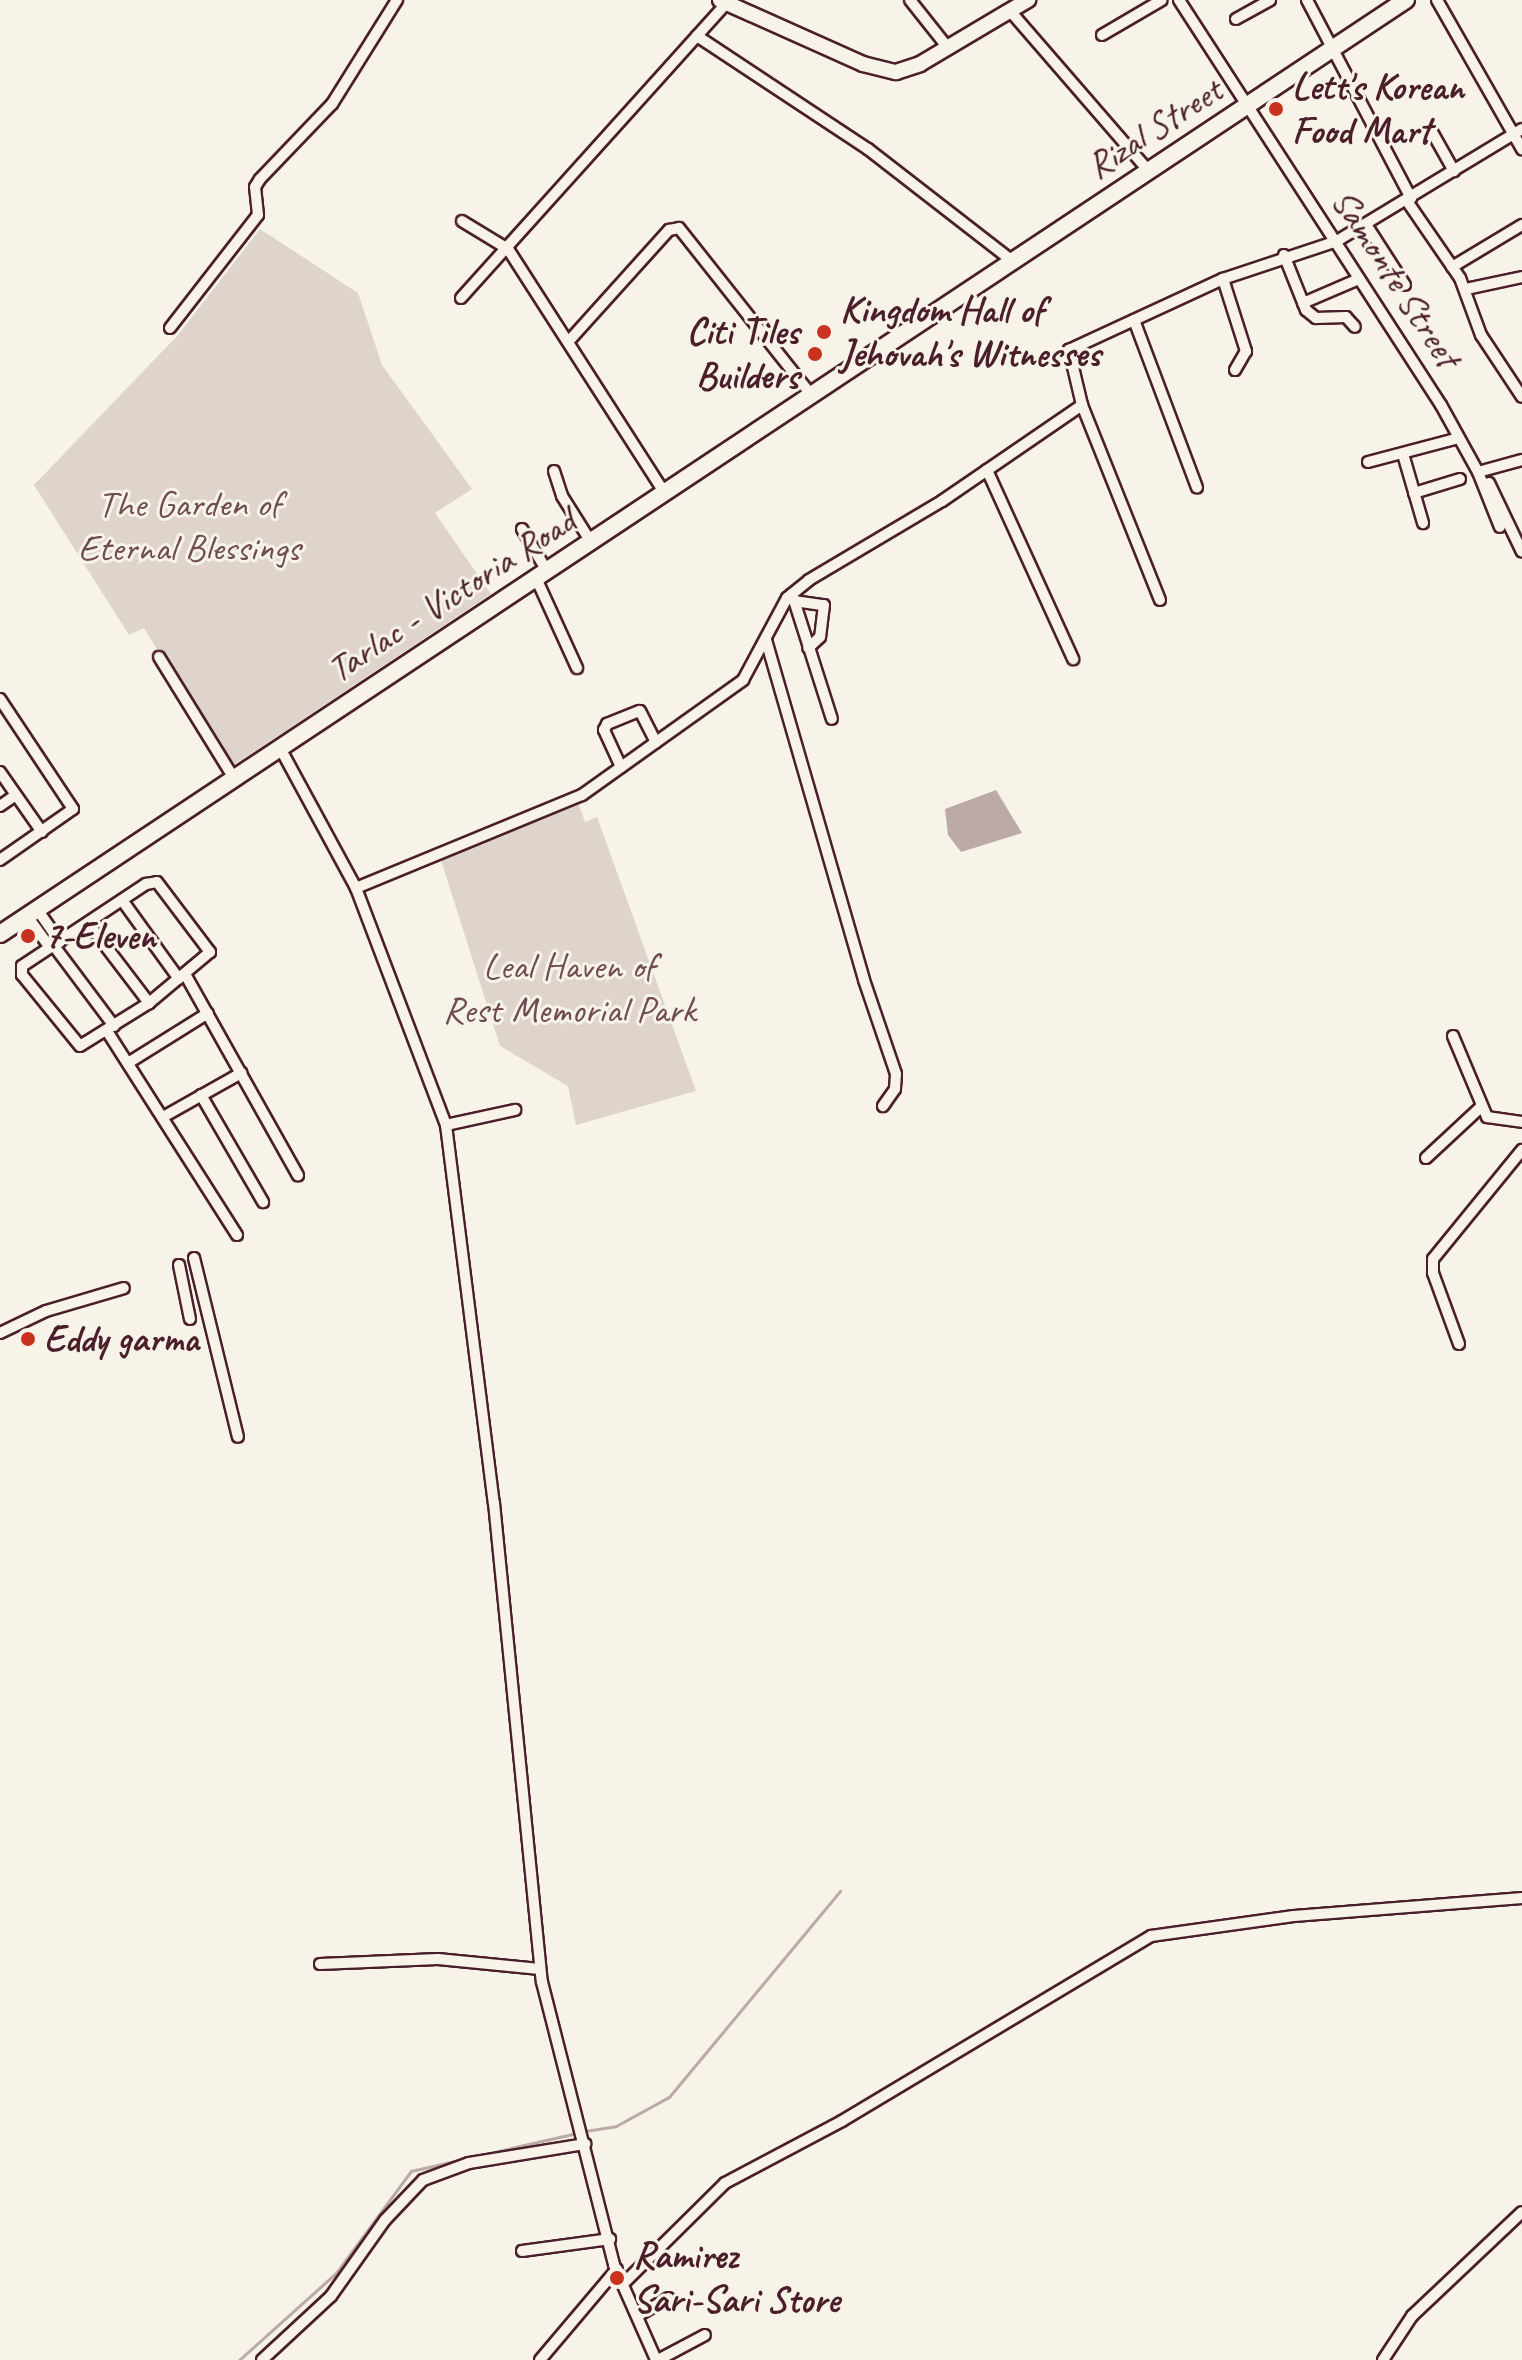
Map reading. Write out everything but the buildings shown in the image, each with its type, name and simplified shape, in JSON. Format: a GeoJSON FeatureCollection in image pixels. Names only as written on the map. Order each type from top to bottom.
{"type":"FeatureCollection","features":[{"type":"Feature","properties":{"kind":"main road"},"geometry":{"type":"LineString","coordinates":[[723,2],[863,64],[896,72],[948,48],[1028,0]]}},
{"type":"Feature","properties":{"kind":"main road","name":"Rizal Street"},"geometry":{"type":"LineString","coordinates":[[937,309],[1406,0]]}},
{"type":"Feature","properties":{"kind":"main road","name":"Tarlac - Victoria Road"},"geometry":{"type":"LineString","coordinates":[[0,934],[279,745],[665,494],[937,309]]}},
{"type":"Feature","properties":{"kind":"street"},"geometry":{"type":"LineString","coordinates":[[170,328],[251,225],[260,205],[255,195],[260,179],[332,104],[397,0]]}},
{"type":"Feature","properties":{"kind":"street"},"geometry":{"type":"LineString","coordinates":[[910,0],[948,48]]}},
{"type":"Feature","properties":{"kind":"street"},"geometry":{"type":"LineString","coordinates":[[1102,35],[1162,0]]}},
{"type":"Feature","properties":{"kind":"street","name":"Samonte Street"},"geometry":{"type":"LineString","coordinates":[[1179,0],[1337,241],[1480,471]]}},
{"type":"Feature","properties":{"kind":"street"},"geometry":{"type":"LineString","coordinates":[[1236,19],[1270,0]]}},
{"type":"Feature","properties":{"kind":"street"},"geometry":{"type":"LineString","coordinates":[[1307,0],[1409,199],[1466,289],[1481,335],[1522,397]]}},
{"type":"Feature","properties":{"kind":"street"},"geometry":{"type":"LineString","coordinates":[[1437,0],[1518,131],[1522,149]]}},
{"type":"Feature","properties":{"kind":"street"},"geometry":{"type":"LineString","coordinates":[[461,298],[697,36],[723,2]]}},
{"type":"Feature","properties":{"kind":"street"},"geometry":{"type":"LineString","coordinates":[[1011,12],[1148,170]]}},
{"type":"Feature","properties":{"kind":"street"},"geometry":{"type":"LineString","coordinates":[[697,36],[868,149],[1011,260]]}},
{"type":"Feature","properties":{"kind":"street"},"geometry":{"type":"LineString","coordinates":[[1160,600],[1082,405],[1066,352],[1223,279],[1284,255],[1337,241],[1367,226],[1518,131]]}},
{"type":"Feature","properties":{"kind":"street"},"geometry":{"type":"LineString","coordinates":[[1432,132],[1454,171]]}},
{"type":"Feature","properties":{"kind":"street"},"geometry":{"type":"LineString","coordinates":[[462,221],[508,249],[665,494]]}},
{"type":"Feature","properties":{"kind":"street"},"geometry":{"type":"LineString","coordinates":[[1452,267],[1522,225]]}},
{"type":"Feature","properties":{"kind":"street"},"geometry":{"type":"LineString","coordinates":[[1367,226],[1405,285]]}},
{"type":"Feature","properties":{"kind":"street"},"geometry":{"type":"LineString","coordinates":[[568,342],[669,230],[679,228],[810,393]]}},
{"type":"Feature","properties":{"kind":"street"},"geometry":{"type":"LineString","coordinates":[[1284,255],[1303,303],[1316,318],[1346,317],[1355,327]]}},
{"type":"Feature","properties":{"kind":"street"},"geometry":{"type":"LineString","coordinates":[[1466,289],[1522,277]]}},
{"type":"Feature","properties":{"kind":"street"},"geometry":{"type":"LineString","coordinates":[[1223,279],[1246,351],[1235,370]]}},
{"type":"Feature","properties":{"kind":"street"},"geometry":{"type":"LineString","coordinates":[[1303,303],[1359,279]]}},
{"type":"Feature","properties":{"kind":"street"},"geometry":{"type":"LineString","coordinates":[[1134,320],[1197,488]]}},
{"type":"Feature","properties":{"kind":"street"},"geometry":{"type":"LineString","coordinates":[[356,888],[438,851],[522,824],[582,795],[743,680],[793,597],[1082,405]]}},
{"type":"Feature","properties":{"kind":"street"},"geometry":{"type":"LineString","coordinates":[[1368,462],[1459,438]]}},
{"type":"Feature","properties":{"kind":"street"},"geometry":{"type":"LineString","coordinates":[[1403,454],[1423,523]]}},
{"type":"Feature","properties":{"kind":"street"},"geometry":{"type":"LineString","coordinates":[[1480,471],[1522,460]]}},
{"type":"Feature","properties":{"kind":"street"},"geometry":{"type":"LineString","coordinates":[[987,470],[1073,659]]}},
{"type":"Feature","properties":{"kind":"street"},"geometry":{"type":"LineString","coordinates":[[554,471],[562,496],[591,542]]}},
{"type":"Feature","properties":{"kind":"street"},"geometry":{"type":"LineString","coordinates":[[1480,471],[1500,527]]}},
{"type":"Feature","properties":{"kind":"street"},"geometry":{"type":"LineString","coordinates":[[1480,471],[1522,552]]}},
{"type":"Feature","properties":{"kind":"street"},"geometry":{"type":"LineString","coordinates":[[1414,493],[1460,479]]}},
{"type":"Feature","properties":{"kind":"street"},"geometry":{"type":"LineString","coordinates":[[522,529],[577,668]]}},
{"type":"Feature","properties":{"kind":"street"},"geometry":{"type":"LineString","coordinates":[[793,597],[822,603],[825,609],[820,637],[808,648]]}},
{"type":"Feature","properties":{"kind":"street"},"geometry":{"type":"LineString","coordinates":[[793,597],[832,719]]}},
{"type":"Feature","properties":{"kind":"street"},"geometry":{"type":"LineString","coordinates":[[766,640],[864,980],[894,1066],[895,1089],[883,1106]]}},
{"type":"Feature","properties":{"kind":"street"},"geometry":{"type":"LineString","coordinates":[[159,657],[233,777]]}},
{"type":"Feature","properties":{"kind":"street"},"geometry":{"type":"LineString","coordinates":[[0,699],[73,809],[0,860]]}},
{"type":"Feature","properties":{"kind":"street"},"geometry":{"type":"LineString","coordinates":[[621,767],[604,730],[607,724],[640,711],[656,742]]}},
{"type":"Feature","properties":{"kind":"street"},"geometry":{"type":"LineString","coordinates":[[279,745],[356,888],[446,1125],[494,1503],[540,1969],[617,2269],[626,2281],[657,2360],[705,2335]]}},
{"type":"Feature","properties":{"kind":"street"},"geometry":{"type":"LineString","coordinates":[[0,772],[42,832]]}},
{"type":"Feature","properties":{"kind":"street"},"geometry":{"type":"LineString","coordinates":[[0,806],[16,795]]}},
{"type":"Feature","properties":{"kind":"street"},"geometry":{"type":"LineString","coordinates":[[157,882],[210,952],[149,1003],[87,1043],[76,1043],[22,975],[22,966],[122,900],[157,882]]}},
{"type":"Feature","properties":{"kind":"street"},"geometry":{"type":"LineString","coordinates":[[122,900],[208,1013],[298,1175]]}},
{"type":"Feature","properties":{"kind":"street"},"geometry":{"type":"LineString","coordinates":[[32,912],[110,1028],[128,1063],[237,1235]]}},
{"type":"Feature","properties":{"kind":"street"},"geometry":{"type":"LineString","coordinates":[[88,923],[149,1003]]}},
{"type":"Feature","properties":{"kind":"street"},"geometry":{"type":"LineString","coordinates":[[128,1063],[208,1013]]}},
{"type":"Feature","properties":{"kind":"street"},"geometry":{"type":"LineString","coordinates":[[1453,1036],[1482,1106],[1495,1121],[1522,1121]]}},
{"type":"Feature","properties":{"kind":"street"},"geometry":{"type":"LineString","coordinates":[[163,1117],[241,1073]]}},
{"type":"Feature","properties":{"kind":"street"},"geometry":{"type":"LineString","coordinates":[[201,1095],[263,1202]]}},
{"type":"Feature","properties":{"kind":"street"},"geometry":{"type":"LineString","coordinates":[[1426,1158],[1482,1106]]}},
{"type":"Feature","properties":{"kind":"street"},"geometry":{"type":"LineString","coordinates":[[446,1125],[515,1110]]}},
{"type":"Feature","properties":{"kind":"street"},"geometry":{"type":"LineString","coordinates":[[1459,1344],[1433,1273],[1433,1259],[1522,1150]]}},
{"type":"Feature","properties":{"kind":"street"},"geometry":{"type":"LineString","coordinates":[[194,1258],[238,1437]]}},
{"type":"Feature","properties":{"kind":"street"},"geometry":{"type":"LineString","coordinates":[[179,1265],[190,1319]]}},
{"type":"Feature","properties":{"kind":"street"},"geometry":{"type":"LineString","coordinates":[[0,1333],[46,1311],[124,1288]]}},
{"type":"Feature","properties":{"kind":"street"},"geometry":{"type":"LineString","coordinates":[[626,2281],[725,2183],[842,2121],[1151,1936],[1294,1916],[1522,1898]]}},
{"type":"Feature","properties":{"kind":"street"},"geometry":{"type":"LineString","coordinates":[[320,1964],[438,1959],[540,1969]]}},
{"type":"Feature","properties":{"kind":"street"},"geometry":{"type":"LineString","coordinates":[[262,2360],[331,2296],[385,2220],[423,2180],[469,2163],[585,2144]]}},
{"type":"Feature","properties":{"kind":"street"},"geometry":{"type":"LineString","coordinates":[[1383,2360],[1412,2316],[1522,2212]]}},
{"type":"Feature","properties":{"kind":"street"},"geometry":{"type":"LineString","coordinates":[[522,2251],[610,2239]]}},
{"type":"Feature","properties":{"kind":"street"},"geometry":{"type":"LineString","coordinates":[[540,2360],[617,2269]]}},
{"type":"Feature","properties":{"kind":"street"},"geometry":{"type":"LineString","coordinates":[[639,2315],[668,2298]]}},
{"type":"Feature","properties":{"kind":"green space","name":"The Garden of Eternal Blessings"},"geometry":{"type":"Polygon","coordinates":[[[260,229],[358,293],[382,365],[472,489],[435,513],[491,594],[229,768],[144,628],[129,635],[34,485],[178,335],[260,229]]]}},
{"type":"Feature","properties":{"kind":"green space","name":"Leal Haven of Rest Memorial Park"},"geometry":{"type":"Polygon","coordinates":[[[578,802],[585,822],[597,817],[696,1091],[576,1125],[568,1086],[500,1046],[440,857],[578,802]]]}},
{"type":"Feature","properties":{"kind":"shaded area"},"geometry":{"type":"Polygon","coordinates":[[[996,790],[1022,833],[961,852],[948,835],[945,809],[996,790]]]}},
{"type":"Feature","properties":{"kind":"waterway"},"geometry":{"type":"LineString","coordinates":[[585,2131],[616,2126],[669,2097],[840,1891]]}},
{"type":"Feature","properties":{"kind":"waterway"},"geometry":{"type":"LineString","coordinates":[[239,2360],[336,2273],[411,2171],[577,2133]]}},
{"type":"Feature","properties":{"kind":"place","name":"Lett's Korean Food Mart"},"geometry":{"type":"Point","coordinates":[1276,109]}},
{"type":"Feature","properties":{"kind":"place","name":"Kingdom Hall of Jehovah's Witnesses"},"geometry":{"type":"Point","coordinates":[824,332]}},
{"type":"Feature","properties":{"kind":"place","name":"Citi Tiles Builders"},"geometry":{"type":"Point","coordinates":[815,354]}},
{"type":"Feature","properties":{"kind":"place","name":"7-Eleven"},"geometry":{"type":"Point","coordinates":[28,936]}},
{"type":"Feature","properties":{"kind":"place","name":"Eddy garma"},"geometry":{"type":"Point","coordinates":[28,1339]}},
{"type":"Feature","properties":{"kind":"place","name":"Ramirez Sari-Sari Store"},"geometry":{"type":"Point","coordinates":[617,2278]}}]}
